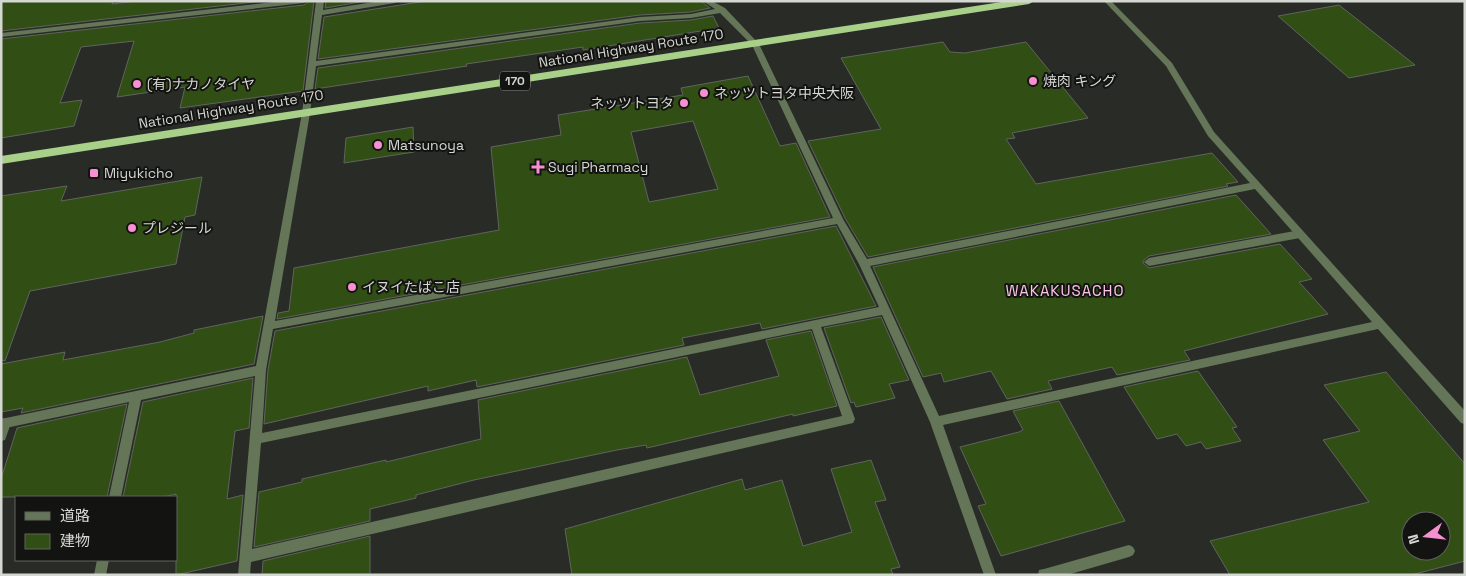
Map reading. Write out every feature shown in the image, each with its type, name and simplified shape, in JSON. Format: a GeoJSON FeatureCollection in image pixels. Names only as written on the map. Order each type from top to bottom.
{"type":"FeatureCollection","features":[{"type":"Feature","properties":{"kind":"highway","name":"National Highway Route 170"},"geometry":{"type":"LineString","coordinates":[[1,160],[1029,1]]}},
{"type":"Feature","properties":{"kind":"street"},"geometry":{"type":"LineString","coordinates":[[1,36],[304,1]]}},
{"type":"Feature","properties":{"kind":"street"},"geometry":{"type":"LineString","coordinates":[[244,575],[260,370],[306,113],[320,1]]}},
{"type":"Feature","properties":{"kind":"street"},"geometry":{"type":"LineString","coordinates":[[319,13],[395,1]]}},
{"type":"Feature","properties":{"kind":"street"},"geometry":{"type":"LineString","coordinates":[[706,1],[722,10],[755,44],[839,220],[864,263],[936,422],[990,575]]}},
{"type":"Feature","properties":{"kind":"street"},"geometry":{"type":"LineString","coordinates":[[1107,1],[1169,65],[1211,134],[1465,419]]}},
{"type":"Feature","properties":{"kind":"street"},"geometry":{"type":"LineString","coordinates":[[312,64],[640,19],[690,16],[722,10]]}},
{"type":"Feature","properties":{"kind":"street"},"geometry":{"type":"LineString","coordinates":[[864,263],[1257,185]]}},
{"type":"Feature","properties":{"kind":"street"},"geometry":{"type":"LineString","coordinates":[[268,326],[839,220]]}},
{"type":"Feature","properties":{"kind":"street"},"geometry":{"type":"LineString","coordinates":[[1149,262],[1300,234]]}},
{"type":"Feature","properties":{"kind":"street"},"geometry":{"type":"LineString","coordinates":[[255,440],[885,310]]}},
{"type":"Feature","properties":{"kind":"street"},"geometry":{"type":"LineString","coordinates":[[246,557],[849,419],[815,324]]}},
{"type":"Feature","properties":{"kind":"street"},"geometry":{"type":"LineString","coordinates":[[936,422],[1380,324]]}},
{"type":"Feature","properties":{"kind":"street"},"geometry":{"type":"LineString","coordinates":[[1,436],[3,423],[260,370]]}},
{"type":"Feature","properties":{"kind":"street"},"geometry":{"type":"LineString","coordinates":[[116,496],[136,396]]}},
{"type":"Feature","properties":{"kind":"street"},"geometry":{"type":"LineString","coordinates":[[1044,575],[1128,551]]}},
{"type":"Feature","properties":{"kind":"street"},"geometry":{"type":"LineString","coordinates":[[100,575],[103,561]]}},
{"type":"Feature","properties":{"kind":"building"},"geometry":{"type":"Polygon","coordinates":[[[1,1],[113,1],[112,4],[136,1],[263,1],[1,31],[1,1]]]}},
{"type":"Feature","properties":{"kind":"building"},"geometry":{"type":"Polygon","coordinates":[[[309,1],[314,1],[303,91],[180,108],[185,87],[117,97],[134,41],[81,47],[60,103],[82,100],[74,126],[1,138],[1,39],[304,5],[309,1]]]}},
{"type":"Feature","properties":{"kind":"building"},"geometry":{"type":"Polygon","coordinates":[[[326,1],[366,1],[325,8],[326,1]]]}},
{"type":"Feature","properties":{"kind":"building"},"geometry":{"type":"Polygon","coordinates":[[[426,1],[701,1],[710,8],[691,12],[640,15],[318,59],[324,17],[426,1]]]}},
{"type":"Feature","properties":{"kind":"building"},"geometry":{"type":"Polygon","coordinates":[[[1339,5],[1415,65],[1349,78],[1278,16],[1339,5]]]}},
{"type":"Feature","properties":{"kind":"building"},"geometry":{"type":"Polygon","coordinates":[[[713,16],[719,28],[583,50],[583,47],[466,64],[467,66],[315,89],[318,68],[640,23],[691,20],[713,16]]]}},
{"type":"Feature","properties":{"kind":"building"},"geometry":{"type":"Polygon","coordinates":[[[943,42],[950,52],[965,53],[1026,42],[1088,118],[1012,133],[1015,138],[1006,139],[1036,184],[1212,153],[1238,182],[1226,184],[1228,186],[868,257],[845,218],[808,141],[881,129],[841,58],[943,42]]]}},
{"type":"Feature","properties":{"kind":"building"},"geometry":{"type":"Polygon","coordinates":[[[748,76],[780,146],[796,143],[830,217],[277,319],[278,313],[289,311],[294,268],[499,230],[491,147],[561,135],[558,115],[683,95],[681,88],[748,76]],[[693,121],[631,132],[649,202],[718,189],[693,121]]]}},
{"type":"Feature","properties":{"kind":"building"},"geometry":{"type":"Polygon","coordinates":[[[413,127],[414,152],[344,163],[346,138],[413,127]]]}},
{"type":"Feature","properties":{"kind":"building"},"geometry":{"type":"Polygon","coordinates":[[[202,177],[195,215],[185,217],[176,264],[30,291],[5,361],[1,360],[1,196],[67,186],[61,201],[202,177]]]}},
{"type":"Feature","properties":{"kind":"building"},"geometry":{"type":"Polygon","coordinates":[[[1236,195],[1271,234],[1149,256],[1143,263],[1149,268],[1280,244],[1312,279],[1299,282],[1328,314],[1184,351],[1190,360],[1117,375],[1112,367],[1048,381],[1052,389],[1007,399],[991,371],[944,382],[941,373],[923,377],[873,267],[1236,195]]]}},
{"type":"Feature","properties":{"kind":"building"},"geometry":{"type":"Polygon","coordinates":[[[836,226],[876,306],[762,329],[760,323],[682,338],[684,345],[477,387],[476,380],[428,391],[428,386],[264,424],[268,370],[275,331],[836,226]]]}},
{"type":"Feature","properties":{"kind":"building"},"geometry":{"type":"Polygon","coordinates":[[[263,316],[254,364],[21,413],[23,408],[1,412],[1,364],[65,352],[63,360],[160,342],[194,333],[194,330],[263,316]]]}},
{"type":"Feature","properties":{"kind":"building"},"geometry":{"type":"Polygon","coordinates":[[[881,317],[909,380],[889,384],[895,398],[856,407],[854,402],[851,403],[824,328],[881,317]]]}},
{"type":"Feature","properties":{"kind":"building"},"geometry":{"type":"Polygon","coordinates":[[[811,331],[837,406],[793,416],[793,414],[647,448],[646,445],[617,450],[474,480],[416,495],[416,498],[370,509],[370,521],[254,547],[259,492],[302,482],[302,479],[386,460],[386,462],[481,439],[478,400],[687,357],[700,395],[779,376],[766,340],[811,331]]]}},
{"type":"Feature","properties":{"kind":"building"},"geometry":{"type":"Polygon","coordinates":[[[1198,371],[1237,427],[1232,428],[1241,441],[1206,449],[1201,442],[1186,446],[1177,434],[1157,439],[1124,387],[1198,371]]]}},
{"type":"Feature","properties":{"kind":"building"},"geometry":{"type":"Polygon","coordinates":[[[1386,372],[1465,464],[1465,561],[1411,575],[1230,575],[1210,541],[1369,502],[1323,440],[1360,431],[1324,385],[1386,372]]]}},
{"type":"Feature","properties":{"kind":"building"},"geometry":{"type":"Polygon","coordinates":[[[253,378],[249,428],[235,431],[227,499],[243,495],[237,561],[176,575],[176,561],[178,561],[178,496],[176,494],[167,496],[123,496],[143,402],[253,378]]]}},
{"type":"Feature","properties":{"kind":"building"},"geometry":{"type":"Polygon","coordinates":[[[1059,401],[1125,521],[1001,556],[978,506],[986,504],[960,447],[1019,432],[1023,430],[1013,411],[1059,401]]]}},
{"type":"Feature","properties":{"kind":"building"},"geometry":{"type":"Polygon","coordinates":[[[127,404],[107,496],[1,497],[1,479],[17,428],[127,404]]]}},
{"type":"Feature","properties":{"kind":"building"},"geometry":{"type":"Polygon","coordinates":[[[871,460],[886,500],[875,502],[900,567],[891,569],[893,575],[572,575],[565,529],[742,479],[745,490],[782,480],[803,546],[852,532],[831,469],[871,460]]]}},
{"type":"Feature","properties":{"kind":"building"},"geometry":{"type":"Polygon","coordinates":[[[370,536],[370,575],[262,575],[263,561],[370,536]]]}},
{"type":"Feature","properties":{"kind":"place","name":"焼肉 キング"},"geometry":{"type":"Point","coordinates":[1033,81]}},
{"type":"Feature","properties":{"kind":"place","name":"(有)ナカノタイヤ"},"geometry":{"type":"Point","coordinates":[137,84]}},
{"type":"Feature","properties":{"kind":"place","name":"ネッツトヨタ中央大阪"},"geometry":{"type":"Point","coordinates":[704,93]}},
{"type":"Feature","properties":{"kind":"place","name":"ネッツトヨタ"},"geometry":{"type":"Point","coordinates":[684,103]}},
{"type":"Feature","properties":{"kind":"place","name":"Matsunoya"},"geometry":{"type":"Point","coordinates":[378,145]}},
{"type":"Feature","properties":{"kind":"place","name":"Sugi Pharmacy"},"geometry":{"type":"Point","coordinates":[538,167]}},
{"type":"Feature","properties":{"kind":"place","name":"Miyukicho"},"geometry":{"type":"Point","coordinates":[94,173]}},
{"type":"Feature","properties":{"kind":"place","name":"プレジール"},"geometry":{"type":"Point","coordinates":[132,228]}},
{"type":"Feature","properties":{"kind":"place","name":"イヌイたばこ店"},"geometry":{"type":"Point","coordinates":[352,287]}},
{"type":"Feature","properties":{"kind":"district","name":"WAKAKUSACHO"},"geometry":{"type":"Point","coordinates":[1065,291]}}]}
